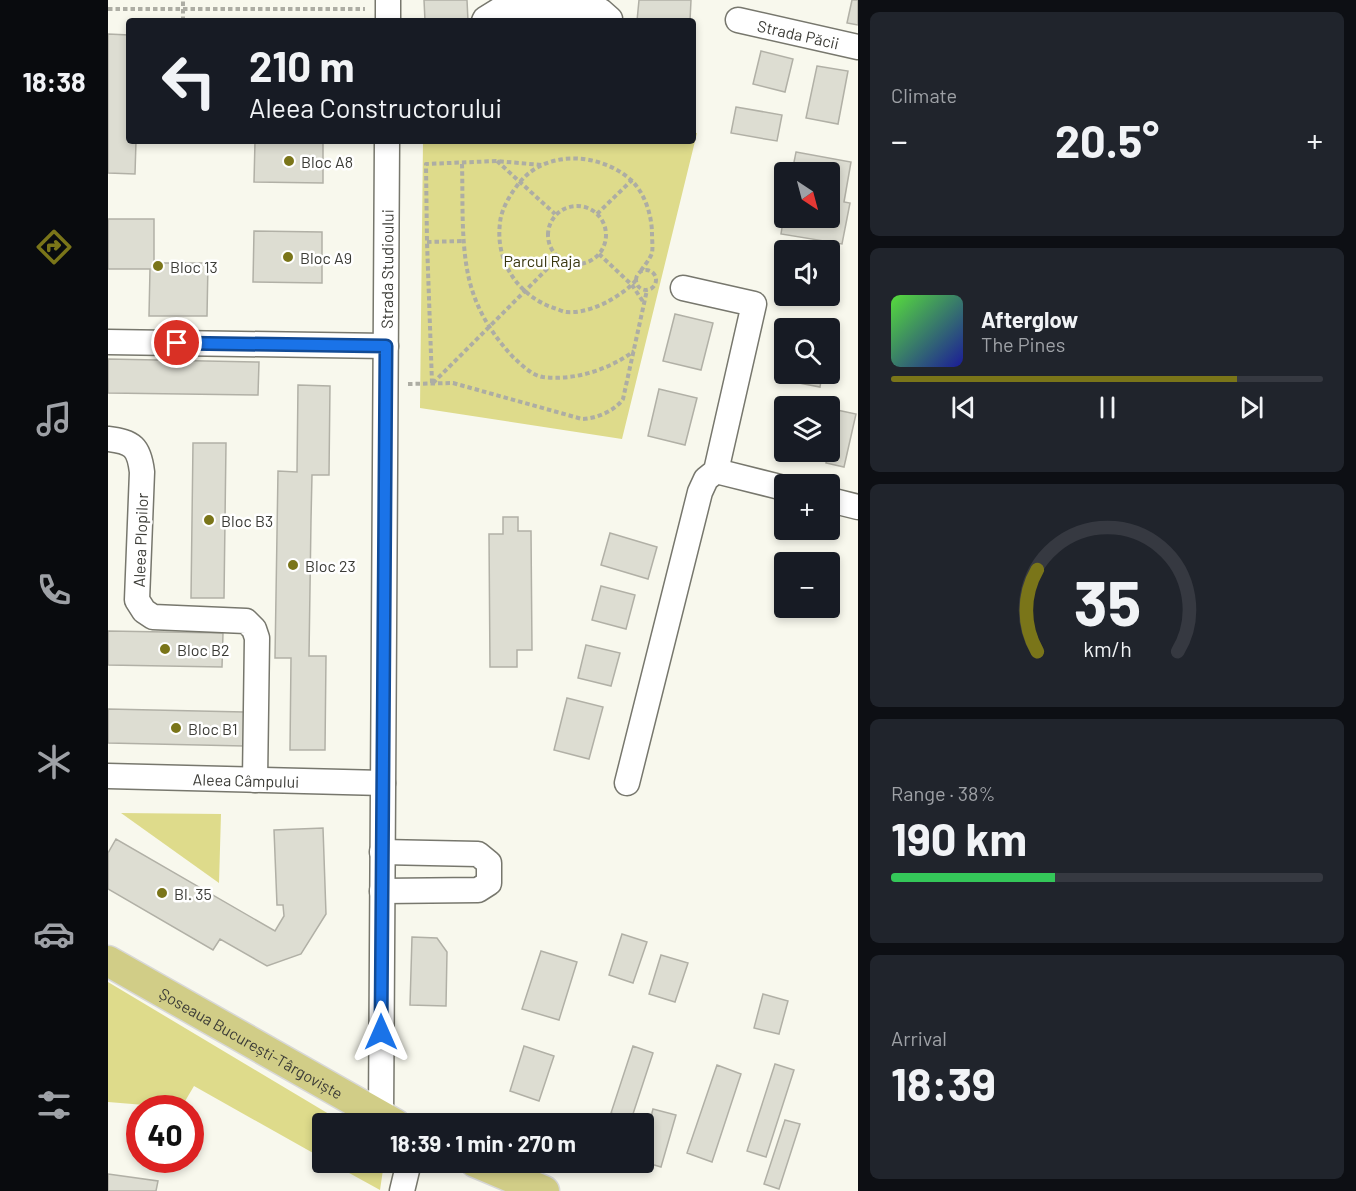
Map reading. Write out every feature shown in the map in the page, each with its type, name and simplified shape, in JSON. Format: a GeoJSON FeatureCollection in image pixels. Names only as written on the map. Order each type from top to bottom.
{"type":"FeatureCollection","features":[{"type":"Feature","properties":{"kind":"main road","name":"Șoseaua București-Târgoviște"},"geometry":{"type":"LineString","coordinates":[[108,961],[376,1113]]}},
{"type":"Feature","properties":{"kind":"main road"},"geometry":{"type":"LineString","coordinates":[[501,1173],[544,1191]]}},
{"type":"Feature","properties":{"kind":"street"},"geometry":{"type":"LineString","coordinates":[[485,18],[501,9],[601,11],[609,18]]}},
{"type":"Feature","properties":{"kind":"street","name":"Strada Păcii"},"geometry":{"type":"LineString","coordinates":[[738,20],[858,47]]}},
{"type":"Feature","properties":{"kind":"street","name":"Strada Studioului"},"geometry":{"type":"LineString","coordinates":[[387,144],[382,891],[388,1113]]}},
{"type":"Feature","properties":{"kind":"street"},"geometry":{"type":"LineString","coordinates":[[627,783],[700,492],[706,479],[716,471],[754,304],[683,288]]}},
{"type":"Feature","properties":{"kind":"street"},"geometry":{"type":"LineString","coordinates":[[108,342],[386,346]]}},
{"type":"Feature","properties":{"kind":"street","name":"Aleea Plopilor"},"geometry":{"type":"LineString","coordinates":[[108,439],[129,443],[140,455],[142,472],[137,600],[144,611],[153,617],[246,621],[254,629],[257,638],[255,780]]}},
{"type":"Feature","properties":{"kind":"street"},"geometry":{"type":"LineString","coordinates":[[716,471],[774,486]]}},
{"type":"Feature","properties":{"kind":"street"},"geometry":{"type":"LineString","coordinates":[[840,502],[858,507]]}},
{"type":"Feature","properties":{"kind":"street","name":"Aleea Câmpului"},"geometry":{"type":"LineString","coordinates":[[108,776],[383,783]]}},
{"type":"Feature","properties":{"kind":"street"},"geometry":{"type":"LineString","coordinates":[[382,852],[478,854],[489,863],[489,883],[478,890],[382,891]]}},
{"type":"Feature","properties":{"kind":"street"},"geometry":{"type":"LineString","coordinates":[[402,1191],[406,1173]]}},
{"type":"Feature","properties":{"kind":"path"},"geometry":{"type":"LineString","coordinates":[[183,0],[183,18]]}},
{"type":"Feature","properties":{"kind":"path"},"geometry":{"type":"LineString","coordinates":[[108,9],[388,10]]}},
{"type":"Feature","properties":{"kind":"path"},"geometry":{"type":"LineString","coordinates":[[578,158],[604,164],[632,180],[644,198],[652,223],[652,253],[632,285],[618,296],[594,308],[567,312],[543,304],[524,291],[507,271],[501,248],[500,222],[508,201],[520,182],[544,165],[558,160],[578,158]]}},
{"type":"Feature","properties":{"kind":"path"},"geometry":{"type":"LineString","coordinates":[[496,161],[555,214]]}},
{"type":"Feature","properties":{"kind":"path"},"geometry":{"type":"LineString","coordinates":[[432,383],[426,164],[496,161],[544,165]]}},
{"type":"Feature","properties":{"kind":"path"},"geometry":{"type":"LineString","coordinates":[[462,164],[463,241],[467,270],[472,291],[495,337],[522,366],[542,377],[570,375],[600,369],[615,363],[635,350]]}},
{"type":"Feature","properties":{"kind":"path"},"geometry":{"type":"LineString","coordinates":[[597,214],[632,180]]}},
{"type":"Feature","properties":{"kind":"path"},"geometry":{"type":"LineString","coordinates":[[581,206],[597,214],[603,221],[606,238],[599,254],[583,263],[573,264],[558,258],[550,249],[548,240],[548,231],[555,214],[563,208],[581,206]]}},
{"type":"Feature","properties":{"kind":"path"},"geometry":{"type":"LineString","coordinates":[[427,242],[463,241]]}},
{"type":"Feature","properties":{"kind":"path"},"geometry":{"type":"LineString","coordinates":[[599,254],[632,285],[645,303]]}},
{"type":"Feature","properties":{"kind":"path"},"geometry":{"type":"LineString","coordinates":[[432,383],[558,258]]}},
{"type":"Feature","properties":{"kind":"path"},"geometry":{"type":"LineString","coordinates":[[432,383],[453,383],[554,412],[587,419],[615,408],[622,402],[647,290],[655,285],[654,275],[646,270],[640,272]]}},
{"type":"Feature","properties":{"kind":"path"},"geometry":{"type":"LineString","coordinates":[[636,280],[638,286],[647,290]]}},
{"type":"Feature","properties":{"kind":"green space","name":"Parcul Raja"},"geometry":{"type":"Polygon","coordinates":[[[423,144],[694,144],[622,439],[420,408],[423,144]]]}},
{"type":"Feature","properties":{"kind":"green space"},"geometry":{"type":"Polygon","coordinates":[[[121,813],[221,814],[219,883],[121,813]]]}},
{"type":"Feature","properties":{"kind":"green space"},"geometry":{"type":"Polygon","coordinates":[[[108,982],[327,1113],[312,1113],[312,1152],[194,1086],[189,1095],[126,1095],[126,1103],[108,1102],[108,982]]]}},
{"type":"Feature","properties":{"kind":"green space"},"geometry":{"type":"Polygon","coordinates":[[[349,1173],[383,1173],[380,1190],[349,1173]]]}},
{"type":"Feature","properties":{"kind":"building"},"geometry":{"type":"Polygon","coordinates":[[[424,0],[467,0],[468,18],[425,18],[424,0]]]}},
{"type":"Feature","properties":{"kind":"building"},"geometry":{"type":"Polygon","coordinates":[[[639,0],[691,0],[690,18],[637,18],[639,0]]]}},
{"type":"Feature","properties":{"kind":"building"},"geometry":{"type":"Polygon","coordinates":[[[852,0],[858,0],[858,25],[847,23],[852,0]]]}},
{"type":"Feature","properties":{"kind":"building"},"geometry":{"type":"Polygon","coordinates":[[[108,34],[126,35],[126,144],[136,144],[135,174],[108,173],[108,34]]]}},
{"type":"Feature","properties":{"kind":"building"},"geometry":{"type":"Polygon","coordinates":[[[761,51],[793,59],[785,92],[753,84],[761,51]]]}},
{"type":"Feature","properties":{"kind":"building"},"geometry":{"type":"Polygon","coordinates":[[[817,66],[848,71],[838,124],[806,118],[817,66]]]}},
{"type":"Feature","properties":{"kind":"building"},"geometry":{"type":"Polygon","coordinates":[[[736,107],[782,115],[777,141],[731,133],[736,107]]]}},
{"type":"Feature","properties":{"kind":"building","name":"Bloc A8"},"geometry":{"type":"Polygon","coordinates":[[[255,144],[323,144],[323,183],[254,182],[255,144]]]}},
{"type":"Feature","properties":{"kind":"building"},"geometry":{"type":"Polygon","coordinates":[[[796,152],[851,162],[844,202],[850,203],[842,244],[840,240],[818,240],[781,234],[782,228],[840,228],[840,162],[794,162],[796,152]]]}},
{"type":"Feature","properties":{"kind":"building","name":"Bloc 13"},"geometry":{"type":"Polygon","coordinates":[[[108,219],[154,219],[154,263],[208,263],[207,316],[149,316],[150,269],[108,269],[108,219]]]}},
{"type":"Feature","properties":{"kind":"building","name":"Bloc A9"},"geometry":{"type":"Polygon","coordinates":[[[254,231],[322,232],[322,283],[253,282],[254,231]]]}},
{"type":"Feature","properties":{"kind":"building"},"geometry":{"type":"Polygon","coordinates":[[[675,314],[713,323],[701,370],[663,361],[675,314]]]}},
{"type":"Feature","properties":{"kind":"building"},"geometry":{"type":"Polygon","coordinates":[[[108,359],[259,362],[258,395],[108,393],[108,359]]]}},
{"type":"Feature","properties":{"kind":"building"},"geometry":{"type":"Polygon","coordinates":[[[804,384],[820,384],[820,387],[804,384]]]}},
{"type":"Feature","properties":{"kind":"building","name":"Bloc 23"},"geometry":{"type":"Polygon","coordinates":[[[298,385],[330,386],[329,475],[312,475],[309,656],[326,656],[325,750],[290,750],[291,658],[275,658],[278,471],[297,472],[298,385]]]}},
{"type":"Feature","properties":{"kind":"building"},"geometry":{"type":"Polygon","coordinates":[[[659,389],[697,398],[685,445],[648,436],[659,389]]]}},
{"type":"Feature","properties":{"kind":"building"},"geometry":{"type":"Polygon","coordinates":[[[840,411],[856,414],[844,467],[826,463],[840,462],[840,411]]]}},
{"type":"Feature","properties":{"kind":"building","name":"Bloc B3"},"geometry":{"type":"Polygon","coordinates":[[[193,443],[226,443],[224,598],[191,598],[193,443]]]}},
{"type":"Feature","properties":{"kind":"building"},"geometry":{"type":"Polygon","coordinates":[[[503,517],[518,517],[518,531],[531,531],[532,650],[517,650],[517,667],[490,667],[489,534],[503,534],[503,517]]]}},
{"type":"Feature","properties":{"kind":"building"},"geometry":{"type":"Polygon","coordinates":[[[610,533],[657,547],[648,579],[601,565],[610,533]]]}},
{"type":"Feature","properties":{"kind":"building"},"geometry":{"type":"Polygon","coordinates":[[[601,586],[635,595],[626,629],[592,620],[601,586]]]}},
{"type":"Feature","properties":{"kind":"building","name":"Bloc B2"},"geometry":{"type":"Polygon","coordinates":[[[108,631],[223,633],[222,667],[108,665],[108,631]]]}},
{"type":"Feature","properties":{"kind":"building"},"geometry":{"type":"Polygon","coordinates":[[[586,645],[620,653],[611,686],[578,678],[586,645]]]}},
{"type":"Feature","properties":{"kind":"building"},"geometry":{"type":"Polygon","coordinates":[[[567,698],[603,707],[589,759],[554,750],[567,698]]]}},
{"type":"Feature","properties":{"kind":"building","name":"Bloc B1"},"geometry":{"type":"Polygon","coordinates":[[[108,709],[244,712],[244,746],[108,743],[108,709]]]}},
{"type":"Feature","properties":{"kind":"building","name":"Bl. 35"},"geometry":{"type":"Polygon","coordinates":[[[323,828],[326,914],[301,954],[267,966],[220,939],[213,950],[108,889],[108,853],[116,839],[275,931],[284,916],[283,905],[277,905],[274,830],[323,828]]]}},
{"type":"Feature","properties":{"kind":"building"},"geometry":{"type":"Polygon","coordinates":[[[622,934],[647,942],[633,983],[609,975],[622,934]]]}},
{"type":"Feature","properties":{"kind":"building"},"geometry":{"type":"Polygon","coordinates":[[[412,937],[437,938],[447,952],[446,1006],[410,1005],[412,937]]]}},
{"type":"Feature","properties":{"kind":"building"},"geometry":{"type":"Polygon","coordinates":[[[541,951],[577,962],[559,1020],[522,1009],[541,951]]]}},
{"type":"Feature","properties":{"kind":"building"},"geometry":{"type":"Polygon","coordinates":[[[661,955],[688,963],[675,1002],[649,994],[661,955]]]}},
{"type":"Feature","properties":{"kind":"building"},"geometry":{"type":"Polygon","coordinates":[[[763,994],[788,1001],[779,1034],[754,1028],[763,994]]]}},
{"type":"Feature","properties":{"kind":"building"},"geometry":{"type":"Polygon","coordinates":[[[524,1046],[554,1056],[539,1101],[510,1091],[524,1046]]]}},
{"type":"Feature","properties":{"kind":"building"},"geometry":{"type":"Polygon","coordinates":[[[633,1046],[653,1053],[633,1113],[611,1113],[633,1046]]]}},
{"type":"Feature","properties":{"kind":"building"},"geometry":{"type":"Polygon","coordinates":[[[775,1064],[794,1070],[766,1157],[747,1151],[775,1064]]]}},
{"type":"Feature","properties":{"kind":"building"},"geometry":{"type":"Polygon","coordinates":[[[717,1065],[741,1074],[712,1162],[687,1153],[717,1065]]]}},
{"type":"Feature","properties":{"kind":"building"},"geometry":{"type":"Polygon","coordinates":[[[653,1109],[676,1115],[661,1167],[654,1165],[654,1113],[652,1113],[653,1109]]]}},
{"type":"Feature","properties":{"kind":"building"},"geometry":{"type":"Polygon","coordinates":[[[785,1120],[800,1124],[779,1189],[764,1184],[785,1120]]]}},
{"type":"Feature","properties":{"kind":"building"},"geometry":{"type":"Polygon","coordinates":[[[108,1174],[158,1181],[156,1191],[108,1191],[108,1174]]]}},
{"type":"Feature","properties":{"kind":"place","name":"Bloc A8"},"geometry":{"type":"Point","coordinates":[289,161]}},
{"type":"Feature","properties":{"kind":"place","name":"Bloc A9"},"geometry":{"type":"Point","coordinates":[288,257]}},
{"type":"Feature","properties":{"kind":"place","name":"Bloc 13"},"geometry":{"type":"Point","coordinates":[158,266]}},
{"type":"Feature","properties":{"kind":"place","name":"Bloc B3"},"geometry":{"type":"Point","coordinates":[209,520]}},
{"type":"Feature","properties":{"kind":"place","name":"Bloc 23"},"geometry":{"type":"Point","coordinates":[293,565]}},
{"type":"Feature","properties":{"kind":"place","name":"Bloc B2"},"geometry":{"type":"Point","coordinates":[165,649]}},
{"type":"Feature","properties":{"kind":"place","name":"Bloc B1"},"geometry":{"type":"Point","coordinates":[176,728]}},
{"type":"Feature","properties":{"kind":"place","name":"Bl. 35"},"geometry":{"type":"Point","coordinates":[162,893]}},
{"type":"Feature","properties":{"kind":"route"},"geometry":{"type":"LineString","coordinates":[[177,343],[386,346],[381,1032]]}}]}
